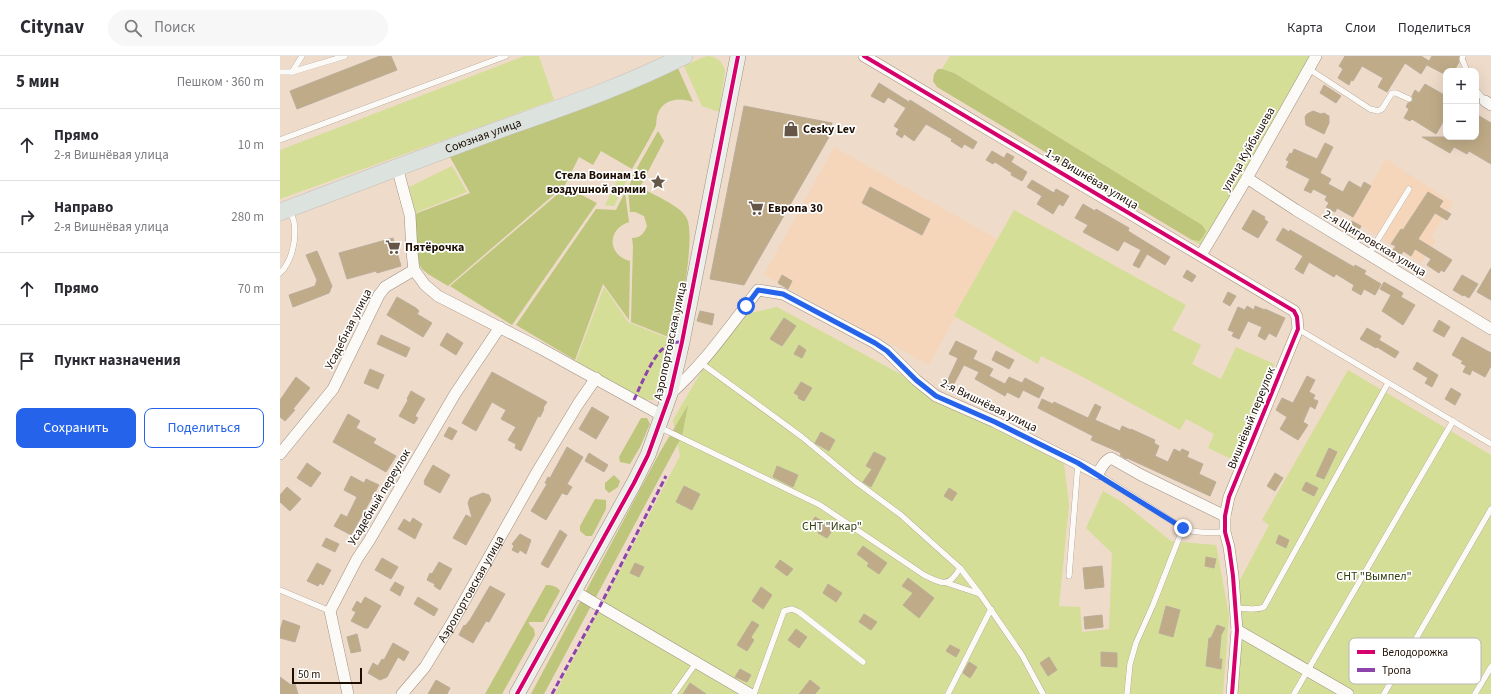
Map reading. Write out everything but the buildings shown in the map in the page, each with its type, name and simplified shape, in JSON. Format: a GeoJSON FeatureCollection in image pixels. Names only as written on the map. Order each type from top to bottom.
{"type":"FeatureCollection","features":[{"type":"Feature","properties":{"kind":"main road","name":"Союзная улица"},"geometry":{"type":"LineString","coordinates":[[285,210],[397,167],[612,89],[684,56]]}},
{"type":"Feature","properties":{"kind":"street","name":"1-я Вишнёвая улица"},"geometry":{"type":"LineString","coordinates":[[864,56],[1294,311],[1297,317],[1298,329]]}},
{"type":"Feature","properties":{"kind":"street","name":"улица Куйбышева"},"geometry":{"type":"LineString","coordinates":[[1201,255],[1247,178],[1316,56]]}},
{"type":"Feature","properties":{"kind":"street","name":"Аэропортовская улица"},"geometry":{"type":"LineString","coordinates":[[517,694],[634,483],[648,455],[661,422],[670,394],[682,342],[736,58]]}},
{"type":"Feature","properties":{"kind":"street"},"geometry":{"type":"LineString","coordinates":[[397,167],[410,215],[414,270],[425,285],[438,296],[596,378],[661,422]]}},
{"type":"Feature","properties":{"kind":"street","name":"2-я Щигровская улица"},"geometry":{"type":"LineString","coordinates":[[1247,178],[1296,210],[1491,329]]}},
{"type":"Feature","properties":{"kind":"street","name":"Усадебная улица"},"geometry":{"type":"LineString","coordinates":[[280,454],[333,389],[382,291],[394,281],[414,270]]}},
{"type":"Feature","properties":{"kind":"street","name":"2-я Вишнёвая улица"},"geometry":{"type":"LineString","coordinates":[[670,394],[686,380],[701,363],[758,290],[783,294],[875,343],[887,351],[916,380],[936,396],[995,422],[1098,474]]}},
{"type":"Feature","properties":{"kind":"street","name":"Усадебный переулок"},"geometry":{"type":"LineString","coordinates":[[330,611],[357,559],[455,394],[500,327]]}},
{"type":"Feature","properties":{"kind":"street","name":"Вишнёвый переулок"},"geometry":{"type":"LineString","coordinates":[[1232,694],[1237,630],[1233,576],[1225,532],[1225,516],[1229,497],[1298,329]]}},
{"type":"Feature","properties":{"kind":"street","name":"Аэропортовская улица"},"geometry":{"type":"LineString","coordinates":[[402,694],[425,667],[453,621],[537,472],[578,404],[596,378]]}},
{"type":"Feature","properties":{"kind":"street"},"geometry":{"type":"LineString","coordinates":[[1098,474],[1103,464],[1111,458],[1225,516]]}},
{"type":"Feature","properties":{"kind":"street"},"geometry":{"type":"LineString","coordinates":[[574,591],[750,694]]}},
{"type":"Feature","properties":{"kind":"street"},"geometry":{"type":"LineString","coordinates":[[330,611],[348,694]]}},
{"type":"Feature","properties":{"kind":"street"},"geometry":{"type":"LineString","coordinates":[[1237,630],[1348,694]]}},
{"type":"Feature","properties":{"kind":"lane"},"geometry":{"type":"LineString","coordinates":[[292,72],[302,56]]}},
{"type":"Feature","properties":{"kind":"lane"},"geometry":{"type":"LineString","coordinates":[[280,72],[292,72],[345,56]]}},
{"type":"Feature","properties":{"kind":"lane"},"geometry":{"type":"LineString","coordinates":[[280,140],[506,56]]}},
{"type":"Feature","properties":{"kind":"lane"},"geometry":{"type":"LineString","coordinates":[[1463,56],[1462,59],[1466,68]]}},
{"type":"Feature","properties":{"kind":"lane"},"geometry":{"type":"LineString","coordinates":[[1309,69],[1370,109],[1378,111],[1382,109],[1392,93],[1396,93],[1409,99]]}},
{"type":"Feature","properties":{"kind":"lane"},"geometry":{"type":"LineString","coordinates":[[1479,93],[1488,103]]}},
{"type":"Feature","properties":{"kind":"lane"},"geometry":{"type":"LineString","coordinates":[[1369,254],[1409,189]]}},
{"type":"Feature","properties":{"kind":"lane"},"geometry":{"type":"LineString","coordinates":[[280,273],[292,252],[294,238],[294,222],[285,210]]}},
{"type":"Feature","properties":{"kind":"lane"},"geometry":{"type":"LineString","coordinates":[[1298,329],[1491,444]]}},
{"type":"Feature","properties":{"kind":"lane"},"geometry":{"type":"LineString","coordinates":[[701,363],[802,437],[855,481],[901,515],[960,568],[991,609],[1022,655],[1043,694]]}},
{"type":"Feature","properties":{"kind":"lane"},"geometry":{"type":"LineString","coordinates":[[1235,608],[1255,609],[1264,607],[1388,383]]}},
{"type":"Feature","properties":{"kind":"lane"},"geometry":{"type":"LineString","coordinates":[[1294,694],[1453,420]]}},
{"type":"Feature","properties":{"kind":"lane"},"geometry":{"type":"LineString","coordinates":[[661,422],[709,451],[759,477],[820,505],[924,575],[941,583],[948,583],[980,594]]}},
{"type":"Feature","properties":{"kind":"lane"},"geometry":{"type":"LineString","coordinates":[[1069,576],[1078,463]]}},
{"type":"Feature","properties":{"kind":"lane"},"geometry":{"type":"LineString","coordinates":[[1098,474],[1183,528],[1190,531],[1225,532]]}},
{"type":"Feature","properties":{"kind":"lane"},"geometry":{"type":"LineString","coordinates":[[1416,638],[1491,509]]}},
{"type":"Feature","properties":{"kind":"lane"},"geometry":{"type":"LineString","coordinates":[[1127,694],[1130,664],[1136,643],[1153,605],[1183,528]]}},
{"type":"Feature","properties":{"kind":"lane"},"geometry":{"type":"LineString","coordinates":[[948,583],[955,578],[960,568]]}},
{"type":"Feature","properties":{"kind":"lane"},"geometry":{"type":"LineString","coordinates":[[280,590],[330,611]]}},
{"type":"Feature","properties":{"kind":"lane"},"geometry":{"type":"LineString","coordinates":[[948,694],[991,609]]}},
{"type":"Feature","properties":{"kind":"lane"},"geometry":{"type":"LineString","coordinates":[[754,694],[784,611],[792,610],[799,612],[863,662]]}},
{"type":"Feature","properties":{"kind":"lane"},"geometry":{"type":"LineString","coordinates":[[674,694],[696,663]]}},
{"type":"Feature","properties":{"kind":"lane"},"geometry":{"type":"LineString","coordinates":[[1481,684],[1491,667]]}},
{"type":"Feature","properties":{"kind":"lane"},"geometry":{"type":"LineString","coordinates":[[1384,694],[1390,684]]}},
{"type":"Feature","properties":{"kind":"lane"},"geometry":{"type":"LineString","coordinates":[[1475,694],[1481,684]]}},
{"type":"Feature","properties":{"kind":"shaded area"},"geometry":{"type":"Polygon","coordinates":[[[834,147],[997,239],[929,365],[764,275],[834,147]]]}},
{"type":"Feature","properties":{"kind":"shaded area"},"geometry":{"type":"Polygon","coordinates":[[[1386,159],[1453,203],[1431,237],[1436,241],[1421,263],[1350,219],[1386,159]]]}},
{"type":"Feature","properties":{"kind":"green space"},"geometry":{"type":"Polygon","coordinates":[[[524,56],[539,56],[554,100],[280,199],[280,150],[524,56]]]}},
{"type":"Feature","properties":{"kind":"green space"},"geometry":{"type":"Polygon","coordinates":[[[709,56],[720,61],[725,71],[719,112],[702,106],[684,66],[709,56]]]}},
{"type":"Feature","properties":{"kind":"green space"},"geometry":{"type":"Polygon","coordinates":[[[950,56],[1312,56],[1203,247],[1192,240],[1199,241],[1202,225],[954,73],[942,69],[950,56]]]}},
{"type":"Feature","properties":{"kind":"green space"},"geometry":{"type":"Polygon","coordinates":[[[677,66],[693,102],[688,100],[672,101],[667,103],[659,110],[655,128],[632,169],[601,151],[593,165],[579,157],[565,185],[448,286],[422,269],[418,262],[415,214],[470,193],[450,157],[561,114],[677,66]]]}},
{"type":"Feature","properties":{"kind":"green space"},"geometry":{"type":"Polygon","coordinates":[[[938,69],[954,73],[1202,225],[1206,231],[1203,237],[1199,241],[1192,240],[937,87],[933,81],[934,74],[938,69]]]}},
{"type":"Feature","properties":{"kind":"green space"},"geometry":{"type":"Polygon","coordinates":[[[658,131],[664,141],[640,187],[677,208],[686,217],[689,226],[690,240],[686,276],[676,340],[631,322],[632,238],[641,235],[647,226],[644,216],[635,212],[630,212],[628,190],[633,175],[658,131]]]}},
{"type":"Feature","properties":{"kind":"green space"},"geometry":{"type":"Polygon","coordinates":[[[452,166],[467,192],[415,213],[409,187],[452,166]]]}},
{"type":"Feature","properties":{"kind":"green space"},"geometry":{"type":"Polygon","coordinates":[[[622,170],[630,174],[614,206],[605,205],[622,170]]]}},
{"type":"Feature","properties":{"kind":"green space"},"geometry":{"type":"Polygon","coordinates":[[[566,187],[597,203],[512,325],[450,286],[566,187]]]}},
{"type":"Feature","properties":{"kind":"green space"},"geometry":{"type":"Polygon","coordinates":[[[625,192],[629,222],[622,225],[617,230],[613,242],[617,253],[622,258],[630,261],[629,320],[603,284],[575,360],[516,325],[596,209],[616,210],[625,192]]]}},
{"type":"Feature","properties":{"kind":"green space"},"geometry":{"type":"Polygon","coordinates":[[[1014,210],[1186,305],[1172,330],[1201,345],[1192,364],[1221,379],[1236,347],[1274,364],[1238,462],[1208,448],[1214,434],[1186,419],[1180,430],[1083,377],[1041,356],[1038,364],[954,316],[1014,210]]]}},
{"type":"Feature","properties":{"kind":"green space"},"geometry":{"type":"Polygon","coordinates":[[[604,287],[628,322],[675,341],[665,390],[657,398],[652,400],[641,399],[576,361],[604,287]]]}},
{"type":"Feature","properties":{"kind":"green space","name":"СНТ \"Икар\""},"geometry":{"type":"Polygon","coordinates":[[[777,307],[1064,463],[1069,505],[1059,606],[1080,607],[1082,632],[1109,629],[1112,553],[1086,528],[1103,491],[1122,502],[1171,541],[1216,545],[1229,615],[1223,694],[555,694],[680,456],[673,420],[704,367],[746,314],[777,307]]]}},
{"type":"Feature","properties":{"kind":"green space","name":"СНТ \"Вымпел\""},"geometry":{"type":"Polygon","coordinates":[[[1348,370],[1491,455],[1491,694],[1236,694],[1239,582],[1269,525],[1262,520],[1348,370]]]}},
{"type":"Feature","properties":{"kind":"green space"},"geometry":{"type":"Polygon","coordinates":[[[688,405],[682,436],[544,694],[531,694],[660,452],[688,405]]]}},
{"type":"Feature","properties":{"kind":"green space"},"geometry":{"type":"Polygon","coordinates":[[[641,418],[647,418],[650,424],[640,447],[630,464],[620,462],[619,457],[641,418]]]}},
{"type":"Feature","properties":{"kind":"green space"},"geometry":{"type":"Polygon","coordinates":[[[614,475],[620,481],[618,487],[609,493],[605,489],[605,483],[614,475]]]}},
{"type":"Feature","properties":{"kind":"green space"},"geometry":{"type":"Polygon","coordinates":[[[595,499],[606,500],[606,509],[592,536],[586,536],[580,531],[580,526],[595,499]]]}},
{"type":"Feature","properties":{"kind":"green space"},"geometry":{"type":"Polygon","coordinates":[[[546,585],[556,587],[560,591],[543,622],[529,622],[534,629],[535,635],[502,694],[485,694],[546,585]]]}},
{"type":"Feature","properties":{"kind":"marked path"},"geometry":{"type":"LineString","coordinates":[[634,400],[647,372],[660,352],[670,344],[682,342]]}},
{"type":"Feature","properties":{"kind":"marked path"},"geometry":{"type":"LineString","coordinates":[[552,694],[600,606],[666,476]]}},
{"type":"Feature","properties":{"kind":"cycle path"},"geometry":{"type":"LineString","coordinates":[[517,694],[634,483],[648,455],[670,394],[682,342],[738,56]]}},
{"type":"Feature","properties":{"kind":"cycle path"},"geometry":{"type":"LineString","coordinates":[[864,56],[1294,311],[1297,317],[1298,329],[1229,497],[1225,516],[1225,532],[1229,547],[1233,576],[1237,630],[1232,694]]}},
{"type":"Feature","properties":{"kind":"place","name":"Cesky Lev"},"geometry":{"type":"Point","coordinates":[791,129]}},
{"type":"Feature","properties":{"kind":"place","name":"Стела Воинам 16 воздушной армии"},"geometry":{"type":"Point","coordinates":[658,182]}},
{"type":"Feature","properties":{"kind":"place","name":"Европа 30"},"geometry":{"type":"Point","coordinates":[756,208]}},
{"type":"Feature","properties":{"kind":"place","name":"Пятёрочка"},"geometry":{"type":"Point","coordinates":[393,247]}},
{"type":"Feature","properties":{"kind":"route"},"geometry":{"type":"LineString","coordinates":[[746,306],[758,290],[783,294],[875,343],[887,351],[916,380],[936,396],[995,422],[1078,463],[1183,528]]}}]}
